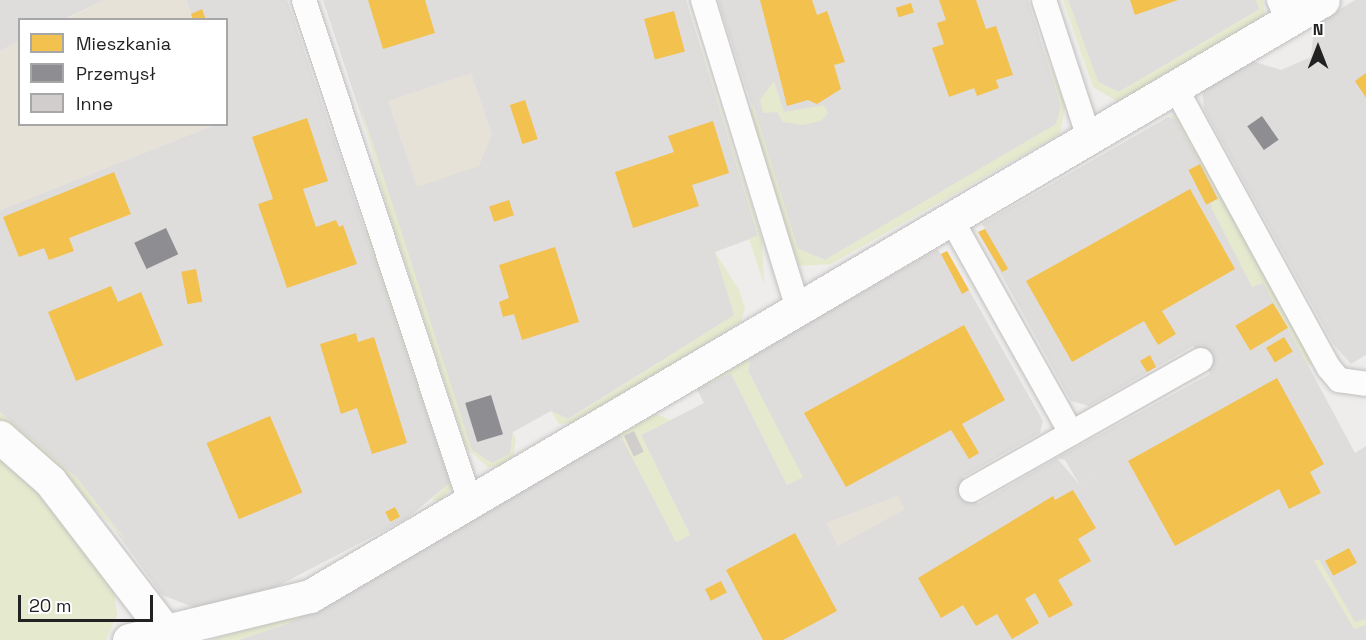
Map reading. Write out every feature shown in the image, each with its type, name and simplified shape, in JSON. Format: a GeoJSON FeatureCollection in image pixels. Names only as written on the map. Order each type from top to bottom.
{"type":"FeatureCollection","features":[{"type":"Feature","properties":{"kind":"street"},"geometry":{"type":"LineString","coordinates":[[129,640],[167,636],[310,596],[797,306],[1175,87],[1284,10],[1323,0]]}},
{"type":"Feature","properties":{"kind":"street"},"geometry":{"type":"LineString","coordinates":[[0,437],[50,481],[115,560],[167,636]]}},
{"type":"Feature","properties":{"kind":"lane"},"geometry":{"type":"LineString","coordinates":[[304,0],[470,502]]}},
{"type":"Feature","properties":{"kind":"lane"},"geometry":{"type":"LineString","coordinates":[[703,0],[797,306]]}},
{"type":"Feature","properties":{"kind":"lane"},"geometry":{"type":"LineString","coordinates":[[1044,0],[1089,138]]}},
{"type":"Feature","properties":{"kind":"lane"},"geometry":{"type":"LineString","coordinates":[[1175,87],[1329,368],[1339,380],[1366,384]]}},
{"type":"Feature","properties":{"kind":"lane"},"geometry":{"type":"LineString","coordinates":[[950,217],[1071,433]]}},
{"type":"Feature","properties":{"kind":"lane"},"geometry":{"type":"LineString","coordinates":[[971,490],[1202,360]]}},
{"type":"Feature","properties":{"kind":"shaded area"},"geometry":{"type":"Polygon","coordinates":[[[0,0],[105,0],[67,18],[18,18],[18,42],[0,51],[0,0]]]}},
{"type":"Feature","properties":{"kind":"shaded area"},"geometry":{"type":"Polygon","coordinates":[[[105,0],[186,0],[193,18],[69,18],[105,0]]]}},
{"type":"Feature","properties":{"kind":"shaded area"},"geometry":{"type":"Polygon","coordinates":[[[186,0],[287,0],[450,483],[406,519],[253,599],[201,610],[162,595],[77,478],[0,412],[0,210],[211,126],[228,126],[228,18],[193,18],[186,0]]]}},
{"type":"Feature","properties":{"kind":"shaded area"},"geometry":{"type":"Polygon","coordinates":[[[323,0],[686,0],[758,236],[715,252],[735,315],[568,419],[551,411],[513,432],[510,454],[492,463],[472,451],[323,0]]]}},
{"type":"Feature","properties":{"kind":"shaded area"},"geometry":{"type":"Polygon","coordinates":[[[718,0],[1028,0],[1061,106],[1057,124],[825,260],[798,249],[718,0]]]}},
{"type":"Feature","properties":{"kind":"shaded area"},"geometry":{"type":"Polygon","coordinates":[[[1068,0],[1256,0],[1260,9],[1119,92],[1098,82],[1068,0]]]}},
{"type":"Feature","properties":{"kind":"shaded area"},"geometry":{"type":"Polygon","coordinates":[[[1355,0],[1366,0],[1366,355],[1351,364],[1334,345],[1204,109],[1202,88],[1252,61],[1281,70],[1311,57],[1314,25],[1355,0]]]}},
{"type":"Feature","properties":{"kind":"shaded area"},"geometry":{"type":"Polygon","coordinates":[[[291,11],[304,50],[253,66],[241,27],[291,11]]]}},
{"type":"Feature","properties":{"kind":"shaded area"},"geometry":{"type":"Polygon","coordinates":[[[18,42],[18,126],[211,126],[0,210],[0,51],[18,42]]]}},
{"type":"Feature","properties":{"kind":"shaded area"},"geometry":{"type":"Polygon","coordinates":[[[471,73],[492,134],[479,166],[417,187],[388,101],[471,73]]]}},
{"type":"Feature","properties":{"kind":"shaded area"},"geometry":{"type":"Polygon","coordinates":[[[1168,117],[1176,119],[1355,453],[1366,446],[1366,640],[238,640],[289,623],[620,434],[676,541],[802,477],[748,371],[751,356],[937,249],[941,254],[947,251],[1043,421],[1040,433],[963,477],[978,504],[1057,458],[1079,484],[1109,467],[1097,436],[1210,374],[1193,346],[1089,406],[1071,401],[978,232],[985,229],[982,224],[1168,117]]]}},
{"type":"Feature","properties":{"kind":"shaded area"},"geometry":{"type":"Polygon","coordinates":[[[731,373],[787,485],[690,535],[641,435],[704,403],[697,389],[731,373]]]}},
{"type":"Feature","properties":{"kind":"shaded area"},"geometry":{"type":"Polygon","coordinates":[[[1097,436],[1110,467],[1079,484],[1065,460],[1057,458],[1097,436]]]}},
{"type":"Feature","properties":{"kind":"shaded area"},"geometry":{"type":"Polygon","coordinates":[[[897,496],[905,509],[838,546],[826,523],[897,496]]]}},
{"type":"Feature","properties":{"kind":"shaded area"},"geometry":{"type":"Polygon","coordinates":[[[925,533],[923,543],[935,566],[881,596],[864,567],[925,533]]]}},
{"type":"Feature","properties":{"kind":"green space"},"geometry":{"type":"Polygon","coordinates":[[[686,0],[762,239],[764,284],[749,239],[758,235],[686,0]]]}},
{"type":"Feature","properties":{"kind":"green space"},"geometry":{"type":"Polygon","coordinates":[[[1063,0],[1068,0],[1098,82],[1119,92],[1260,9],[1256,0],[1263,0],[1265,16],[1120,103],[1093,87],[1063,0]]]}},
{"type":"Feature","properties":{"kind":"green space"},"geometry":{"type":"Polygon","coordinates":[[[1042,43],[1065,106],[1060,134],[831,264],[798,266],[748,115],[753,104],[798,249],[825,260],[1056,124],[1061,106],[1042,43]]]}},
{"type":"Feature","properties":{"kind":"green space"},"geometry":{"type":"Polygon","coordinates":[[[774,81],[784,112],[824,105],[828,113],[821,121],[803,125],[783,122],[777,112],[763,113],[760,100],[774,81]]]}},
{"type":"Feature","properties":{"kind":"green space"},"geometry":{"type":"Polygon","coordinates":[[[357,95],[472,450],[492,463],[510,454],[513,433],[516,439],[513,457],[501,466],[488,467],[466,448],[387,208],[357,95]]]}},
{"type":"Feature","properties":{"kind":"green space"},"geometry":{"type":"Polygon","coordinates":[[[1174,115],[1181,121],[1313,363],[1308,366],[1263,283],[1252,287],[1212,209],[1211,203],[1218,198],[1176,119],[1168,117],[1174,115]]]}},
{"type":"Feature","properties":{"kind":"green space"},"geometry":{"type":"Polygon","coordinates":[[[365,230],[372,230],[453,487],[439,502],[432,499],[450,483],[365,230]]]}},
{"type":"Feature","properties":{"kind":"green space"},"geometry":{"type":"Polygon","coordinates":[[[715,252],[739,290],[745,309],[741,322],[641,384],[571,423],[559,424],[551,411],[569,419],[734,315],[715,252]]]}},
{"type":"Feature","properties":{"kind":"green space"},"geometry":{"type":"Polygon","coordinates":[[[739,352],[751,356],[748,371],[803,477],[787,485],[731,373],[697,389],[704,375],[739,352]]]}},
{"type":"Feature","properties":{"kind":"green space"},"geometry":{"type":"Polygon","coordinates":[[[649,411],[671,420],[641,435],[690,535],[676,542],[620,434],[289,623],[238,640],[211,640],[297,614],[649,411]]]}},
{"type":"Feature","properties":{"kind":"green space"},"geometry":{"type":"Polygon","coordinates":[[[0,412],[77,478],[128,543],[50,462],[0,420],[0,412]]]}},
{"type":"Feature","properties":{"kind":"green space"},"geometry":{"type":"Polygon","coordinates":[[[0,457],[53,502],[114,590],[117,615],[106,640],[0,640],[0,457]]]}},
{"type":"Feature","properties":{"kind":"green space"},"geometry":{"type":"Polygon","coordinates":[[[1319,559],[1355,622],[1366,619],[1366,625],[1354,629],[1314,561],[1319,559]]]}},
{"type":"Feature","properties":{"kind":"building: Mieszkania"},"geometry":{"type":"Polygon","coordinates":[[[368,0],[425,0],[435,33],[383,49],[368,0]]]}},
{"type":"Feature","properties":{"kind":"building: Mieszkania"},"geometry":{"type":"Polygon","coordinates":[[[760,0],[812,0],[817,15],[827,11],[845,62],[834,65],[841,89],[817,104],[808,100],[787,106],[760,0]]]}},
{"type":"Feature","properties":{"kind":"building: Mieszkania"},"geometry":{"type":"Polygon","coordinates":[[[939,0],[976,0],[986,29],[996,26],[1013,75],[996,80],[999,88],[977,96],[974,88],[949,97],[932,48],[944,44],[937,23],[946,20],[939,0]]]}},
{"type":"Feature","properties":{"kind":"building: Mieszkania"},"geometry":{"type":"Polygon","coordinates":[[[1130,0],[1178,0],[1135,15],[1130,0]]]}},
{"type":"Feature","properties":{"kind":"building: Mieszkania"},"geometry":{"type":"Polygon","coordinates":[[[911,3],[914,13],[899,17],[896,8],[911,3]]]}},
{"type":"Feature","properties":{"kind":"building: Mieszkania"},"geometry":{"type":"Polygon","coordinates":[[[202,9],[205,18],[192,18],[191,14],[202,9]]]}},
{"type":"Feature","properties":{"kind":"building: Mieszkania"},"geometry":{"type":"Polygon","coordinates":[[[674,11],[685,52],[655,60],[644,19],[674,11]]]}},
{"type":"Feature","properties":{"kind":"building: Mieszkania"},"geometry":{"type":"Polygon","coordinates":[[[1366,73],[1366,98],[1355,81],[1366,73]]]}},
{"type":"Feature","properties":{"kind":"building: Mieszkania"},"geometry":{"type":"Polygon","coordinates":[[[525,100],[538,139],[522,144],[510,105],[525,100]]]}},
{"type":"Feature","properties":{"kind":"building: Mieszkania"},"geometry":{"type":"Polygon","coordinates":[[[307,118],[328,181],[303,189],[316,227],[336,220],[339,227],[343,225],[357,264],[287,288],[258,204],[273,199],[252,137],[307,118]]]}},
{"type":"Feature","properties":{"kind":"building: Mieszkania"},"geometry":{"type":"Polygon","coordinates":[[[713,121],[729,173],[692,185],[699,206],[633,228],[615,172],[674,152],[668,136],[713,121]]]}},
{"type":"Feature","properties":{"kind":"building: Mieszkania"},"geometry":{"type":"Polygon","coordinates":[[[1200,164],[1218,199],[1206,205],[1188,170],[1200,164]]]}},
{"type":"Feature","properties":{"kind":"building: Mieszkania"},"geometry":{"type":"Polygon","coordinates":[[[114,172],[131,214],[69,238],[74,251],[49,260],[44,248],[19,257],[3,217],[114,172]]]}},
{"type":"Feature","properties":{"kind":"building: Mieszkania"},"geometry":{"type":"Polygon","coordinates":[[[1190,189],[1235,269],[1162,311],[1176,334],[1158,345],[1144,321],[1072,362],[1026,281],[1190,189]]]}},
{"type":"Feature","properties":{"kind":"building: Mieszkania"},"geometry":{"type":"Polygon","coordinates":[[[509,200],[514,215],[494,222],[489,206],[509,200]]]}},
{"type":"Feature","properties":{"kind":"building: Mieszkania"},"geometry":{"type":"Polygon","coordinates":[[[985,229],[1008,269],[1002,272],[978,232],[985,229]]]}},
{"type":"Feature","properties":{"kind":"building: Mieszkania"},"geometry":{"type":"Polygon","coordinates":[[[555,247],[579,322],[522,340],[514,314],[503,317],[499,302],[509,298],[499,265],[555,247]]]}},
{"type":"Feature","properties":{"kind":"building: Mieszkania"},"geometry":{"type":"Polygon","coordinates":[[[947,251],[969,290],[962,294],[941,254],[947,251]]]}},
{"type":"Feature","properties":{"kind":"building: Mieszkania"},"geometry":{"type":"Polygon","coordinates":[[[196,269],[202,301],[188,304],[181,272],[196,269]]]}},
{"type":"Feature","properties":{"kind":"building: Mieszkania"},"geometry":{"type":"Polygon","coordinates":[[[111,286],[118,302],[141,292],[163,345],[76,381],[48,312],[111,286]]]}},
{"type":"Feature","properties":{"kind":"building: Mieszkania"},"geometry":{"type":"Polygon","coordinates":[[[1273,303],[1288,328],[1250,351],[1235,326],[1273,303]]]}},
{"type":"Feature","properties":{"kind":"building: Mieszkania"},"geometry":{"type":"Polygon","coordinates":[[[964,325],[1005,400],[962,424],[979,453],[969,459],[951,430],[846,487],[804,413],[964,325]]]}},
{"type":"Feature","properties":{"kind":"building: Mieszkania"},"geometry":{"type":"Polygon","coordinates":[[[356,333],[358,342],[374,337],[407,443],[372,454],[357,408],[341,414],[320,344],[356,333]]]}},
{"type":"Feature","properties":{"kind":"building: Mieszkania"},"geometry":{"type":"Polygon","coordinates":[[[1284,337],[1293,352],[1275,362],[1266,348],[1284,337]]]}},
{"type":"Feature","properties":{"kind":"building: Mieszkania"},"geometry":{"type":"Polygon","coordinates":[[[1150,355],[1156,367],[1147,372],[1140,361],[1150,355]]]}},
{"type":"Feature","properties":{"kind":"building: Mieszkania"},"geometry":{"type":"Polygon","coordinates":[[[1277,378],[1324,464],[1310,472],[1321,493],[1289,509],[1279,489],[1175,546],[1128,461],[1277,378]]]}},
{"type":"Feature","properties":{"kind":"building: Mieszkania"},"geometry":{"type":"Polygon","coordinates":[[[270,416],[302,492],[239,519],[206,443],[270,416]]]}},
{"type":"Feature","properties":{"kind":"building: Mieszkania"},"geometry":{"type":"Polygon","coordinates":[[[1073,490],[1096,528],[1078,539],[1091,561],[1058,580],[1073,605],[1049,618],[1035,593],[1025,599],[1039,623],[1012,639],[997,614],[976,626],[963,605],[941,618],[918,578],[1053,496],[1055,500],[1073,490]]]}},
{"type":"Feature","properties":{"kind":"building: Mieszkania"},"geometry":{"type":"Polygon","coordinates":[[[395,507],[400,517],[390,522],[385,512],[395,507]]]}},
{"type":"Feature","properties":{"kind":"building: Mieszkania"},"geometry":{"type":"Polygon","coordinates":[[[795,533],[837,611],[783,640],[763,640],[726,570],[795,533]]]}},
{"type":"Feature","properties":{"kind":"building: Mieszkania"},"geometry":{"type":"Polygon","coordinates":[[[1349,548],[1357,563],[1333,576],[1325,561],[1349,548]]]}},
{"type":"Feature","properties":{"kind":"building: Mieszkania"},"geometry":{"type":"Polygon","coordinates":[[[721,581],[727,593],[711,601],[705,589],[721,581]]]}},
{"type":"Feature","properties":{"kind":"building: Przemysł"},"geometry":{"type":"Polygon","coordinates":[[[1262,116],[1279,140],[1264,150],[1247,126],[1262,116]]]}},
{"type":"Feature","properties":{"kind":"building: Przemysł"},"geometry":{"type":"Polygon","coordinates":[[[166,228],[178,254],[147,269],[134,243],[166,228]]]}},
{"type":"Feature","properties":{"kind":"building: Przemysł"},"geometry":{"type":"Polygon","coordinates":[[[491,395],[503,434],[477,442],[465,403],[491,395]]]}},
{"type":"Feature","properties":{"kind":"building: Inne"},"geometry":{"type":"Polygon","coordinates":[[[634,431],[644,452],[634,456],[624,436],[634,431]]]}}]}
